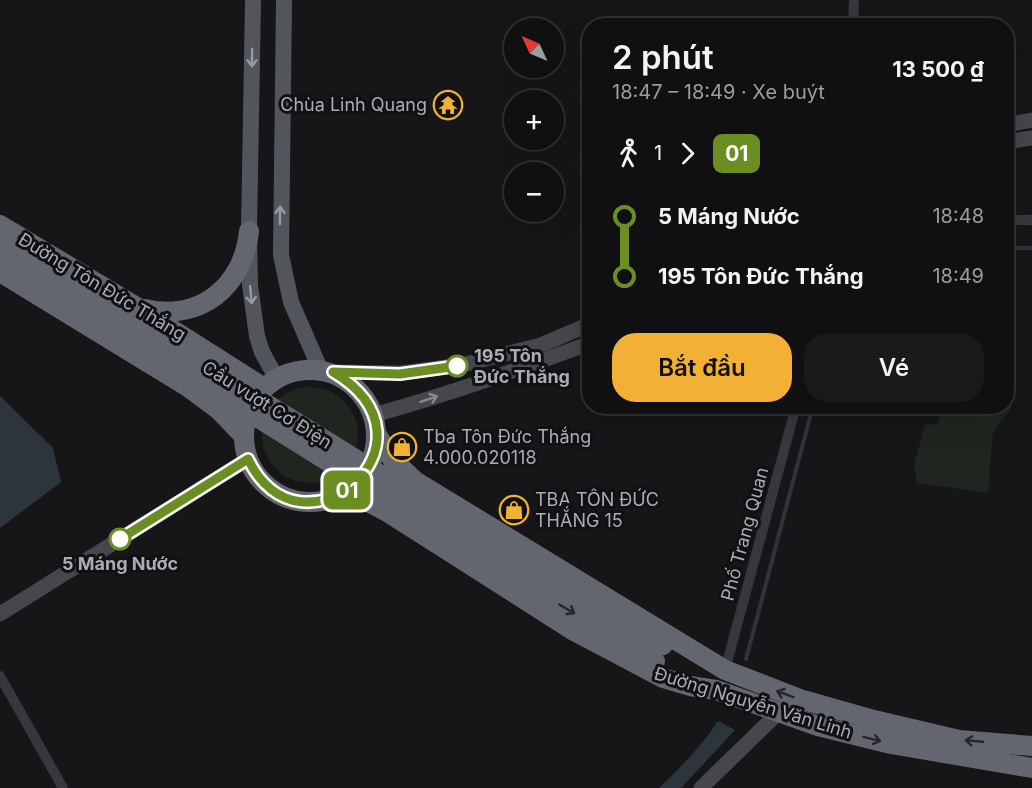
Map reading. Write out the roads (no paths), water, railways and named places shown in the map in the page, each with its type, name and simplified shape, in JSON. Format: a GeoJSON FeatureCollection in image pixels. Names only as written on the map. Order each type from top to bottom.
{"type":"FeatureCollection","features":[{"type":"Feature","properties":{"kind":"highway","name":"Đường Tôn Đức Thắng"},"geometry":{"type":"LineString","coordinates":[[0,225],[270,383]]}},
{"type":"Feature","properties":{"kind":"highway"},"geometry":{"type":"LineString","coordinates":[[135,306],[158,312],[181,311],[204,304],[214,298],[230,282],[242,264],[249,231]]}},
{"type":"Feature","properties":{"kind":"highway","name":"Cầu vượt Cơ Điện"},"geometry":{"type":"LineString","coordinates":[[0,239],[544,576],[716,690]]}},
{"type":"Feature","properties":{"kind":"highway","name":"Cầu vượt Cơ Điện"},"geometry":{"type":"LineString","coordinates":[[0,257],[536,591],[659,653],[725,670]]}},
{"type":"Feature","properties":{"kind":"highway"},"geometry":{"type":"LineString","coordinates":[[0,272],[188,387],[219,410],[244,436]]}},
{"type":"Feature","properties":{"kind":"highway"},"geometry":{"type":"LineString","coordinates":[[298,371],[327,371],[358,390],[369,406],[377,435],[373,455],[364,474],[349,489],[339,495],[319,501],[298,501],[287,498],[268,487],[260,479],[248,459],[244,436],[248,414],[270,383],[298,371]]}},
{"type":"Feature","properties":{"kind":"highway","name":"Đường Nguyễn Văn Linh"},"geometry":{"type":"LineString","coordinates":[[377,435],[393,460],[416,480],[725,670],[800,699],[874,720],[959,740],[1032,746]]}},
{"type":"Feature","properties":{"kind":"highway","name":"Đường Nguyễn Văn Linh"},"geometry":{"type":"LineString","coordinates":[[339,495],[370,503],[389,513],[574,631],[649,672],[678,683],[716,690],[818,726],[891,744],[1032,768]]}},
{"type":"Feature","properties":{"kind":"main road"},"geometry":{"type":"LineString","coordinates":[[253,0],[250,285],[257,336],[270,383]]}},
{"type":"Feature","properties":{"kind":"main road"},"geometry":{"type":"LineString","coordinates":[[284,0],[280,239],[283,272],[291,302],[327,371],[400,374],[462,365],[541,345],[582,327]]}},
{"type":"Feature","properties":{"kind":"main road"},"geometry":{"type":"LineString","coordinates":[[1014,123],[1032,120]]}},
{"type":"Feature","properties":{"kind":"main road"},"geometry":{"type":"LineString","coordinates":[[1014,141],[1032,138]]}},
{"type":"Feature","properties":{"kind":"main road"},"geometry":{"type":"LineString","coordinates":[[251,176],[254,185],[266,191],[278,184],[281,176]]}},
{"type":"Feature","properties":{"kind":"main road"},"geometry":{"type":"LineString","coordinates":[[373,415],[417,404],[582,346]]}},
{"type":"Feature","properties":{"kind":"main road"},"geometry":{"type":"LineString","coordinates":[[0,614],[248,459]]}},
{"type":"Feature","properties":{"kind":"main road"},"geometry":{"type":"LineString","coordinates":[[701,788],[778,713]]}},
{"type":"Feature","properties":{"kind":"street"},"geometry":{"type":"LineString","coordinates":[[853,18],[854,0]]}},
{"type":"Feature","properties":{"kind":"street"},"geometry":{"type":"LineString","coordinates":[[1014,220],[1032,220]]}},
{"type":"Feature","properties":{"kind":"street","name":"Phố Trang Quan"},"geometry":{"type":"LineString","coordinates":[[725,670],[794,414]]}},
{"type":"Feature","properties":{"kind":"street"},"geometry":{"type":"LineString","coordinates":[[0,676],[63,788]]}},
{"type":"Feature","properties":{"kind":"waterway"},"geometry":{"type":"LineString","coordinates":[[1014,248],[1032,248]]}},
{"type":"Feature","properties":{"kind":"waterway"},"geometry":{"type":"LineString","coordinates":[[746,659],[811,414]]}},
{"type":"Feature","properties":{"kind":"place","name":"Chùa Linh Quang"},"geometry":{"type":"Point","coordinates":[448,105]}},
{"type":"Feature","properties":{"kind":"place","name":"195 Tôn Đức Thắng"},"geometry":{"type":"Point","coordinates":[457,366]}},
{"type":"Feature","properties":{"kind":"place","name":"Tba Tôn Đức Thắng 4.000.020118"},"geometry":{"type":"Point","coordinates":[402,447]}},
{"type":"Feature","properties":{"kind":"place","name":"TBA TÔN ĐỨC THẮNG 15"},"geometry":{"type":"Point","coordinates":[514,510]}},
{"type":"Feature","properties":{"kind":"place","name":"5 Máng Nước"},"geometry":{"type":"Point","coordinates":[120,539]}}]}
